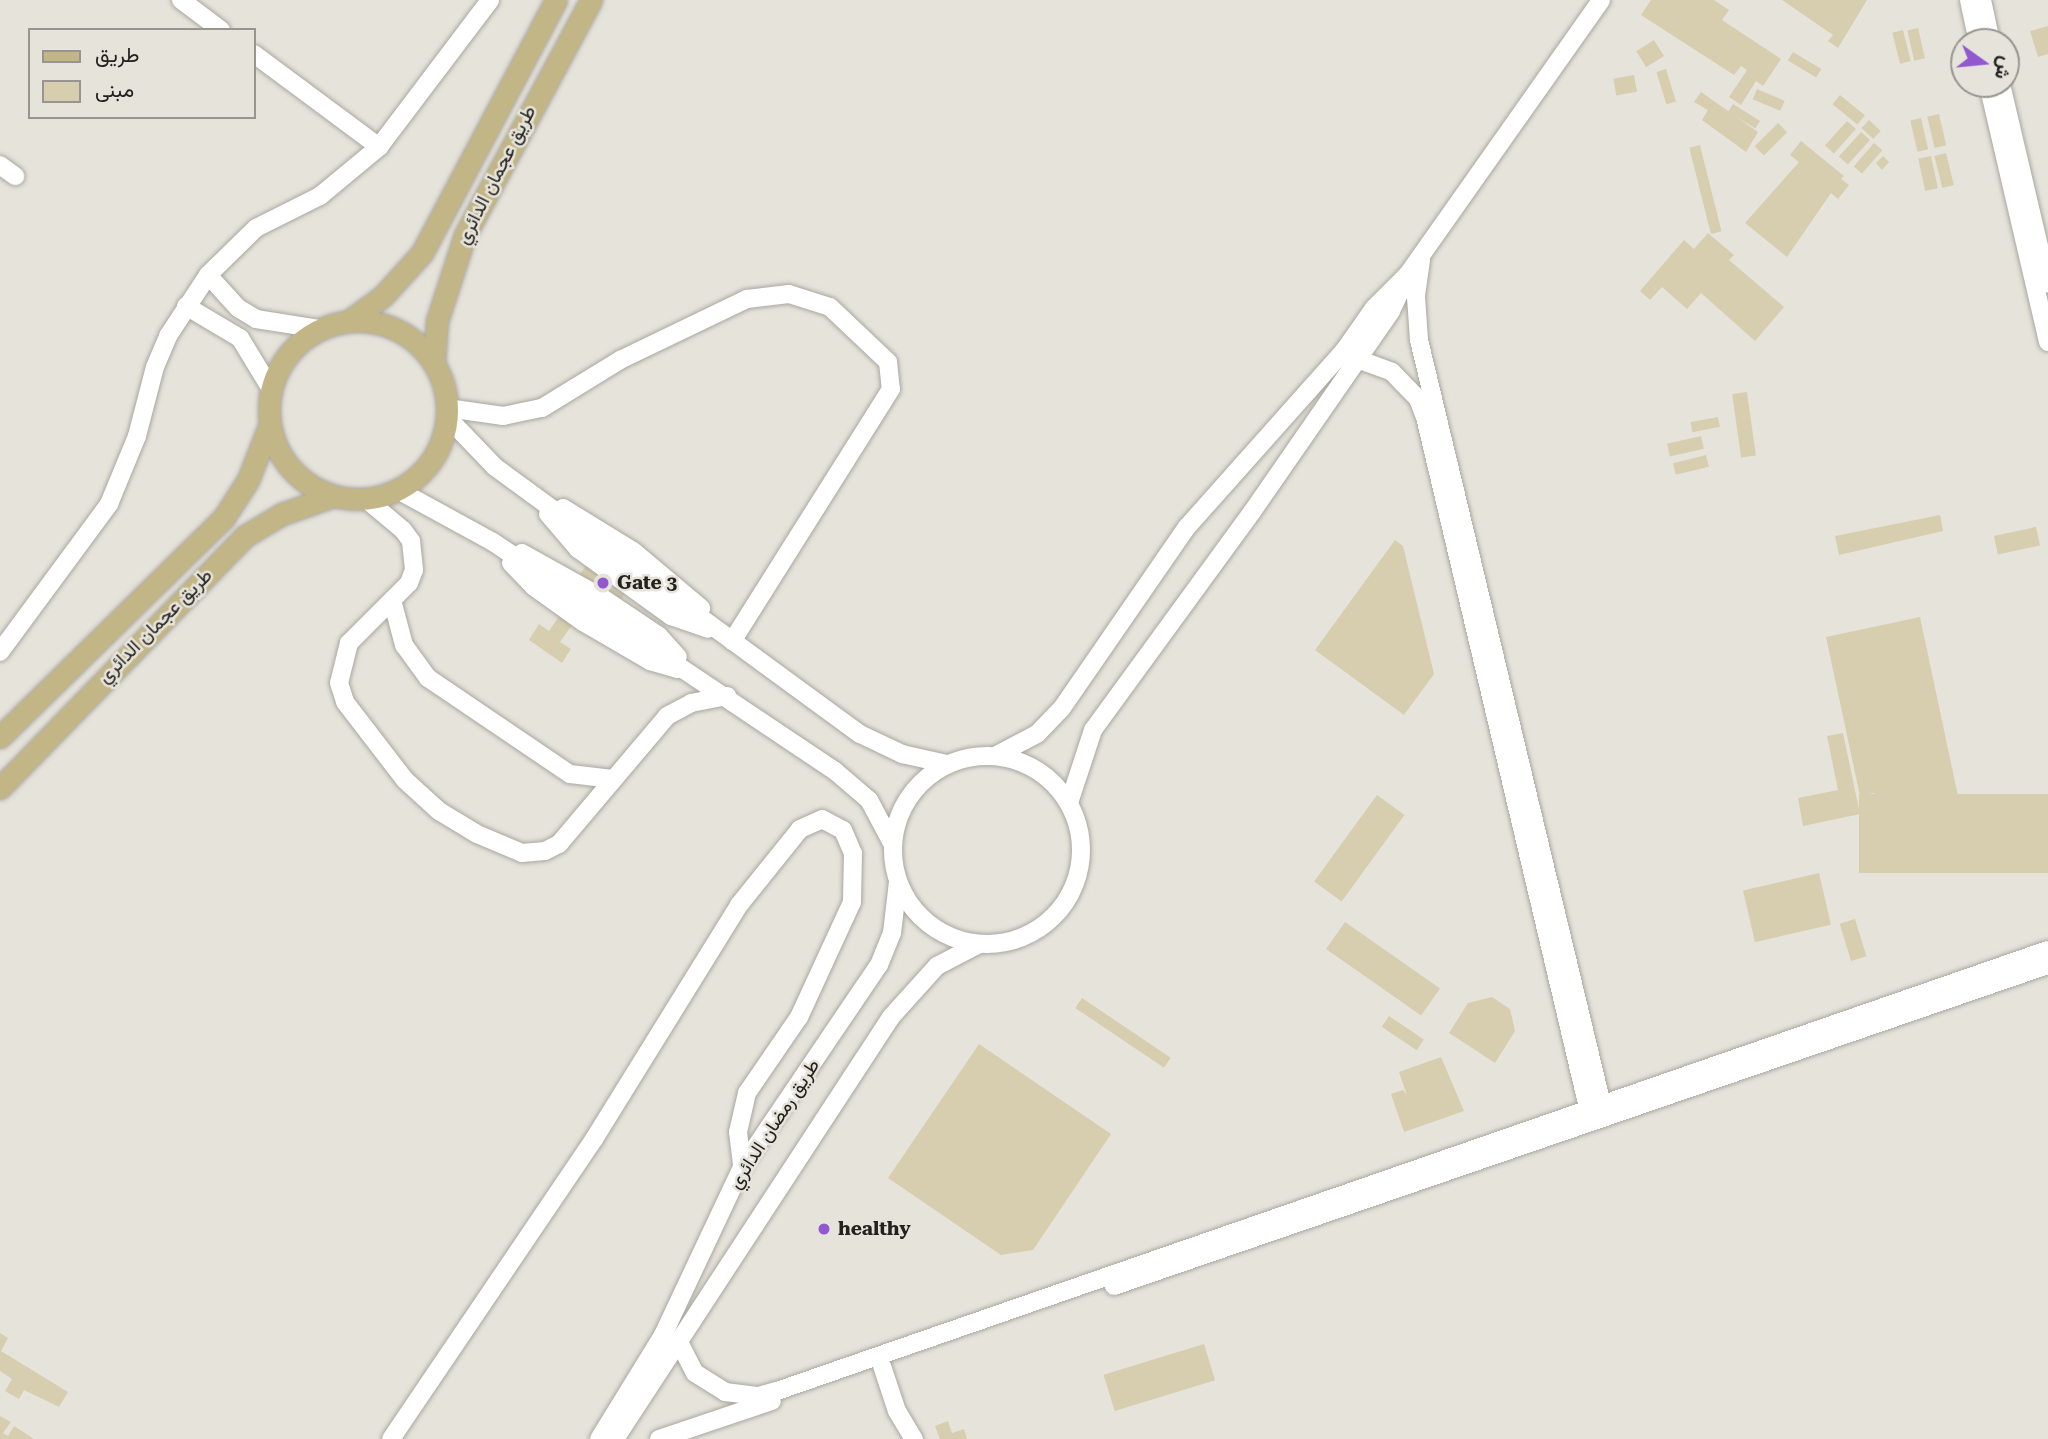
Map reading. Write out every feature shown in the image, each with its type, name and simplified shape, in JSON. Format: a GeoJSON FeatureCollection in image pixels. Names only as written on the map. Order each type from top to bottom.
{"type":"FeatureCollection","features":[{"type":"Feature","properties":{"kind":"main road","name":"طريق عجمان الدائري"},"geometry":{"type":"LineString","coordinates":[[349,321],[390,289],[422,253],[556,0]]}},
{"type":"Feature","properties":{"kind":"main road","name":"طريق عجمان الدائري"},"geometry":{"type":"LineString","coordinates":[[433,362],[437,321],[465,235],[591,0]]}},
{"type":"Feature","properties":{"kind":"main road"},"geometry":{"type":"LineString","coordinates":[[349,321],[382,324],[402,333],[433,362],[447,412],[432,460],[398,491],[366,499],[333,496],[310,486],[291,469],[277,448],[270,424],[271,388],[281,364],[298,344],[320,329],[349,321]]}},
{"type":"Feature","properties":{"kind":"main road","name":"طريق عجمان الدائري"},"geometry":{"type":"LineString","coordinates":[[0,737],[223,519],[247,480],[270,424]]}},
{"type":"Feature","properties":{"kind":"main road","name":"طريق عجمان الدائري"},"geometry":{"type":"LineString","coordinates":[[0,788],[246,536],[282,514],[333,496]]}},
{"type":"Feature","properties":{"kind":"street"},"geometry":{"type":"LineString","coordinates":[[181,0],[218,28]]}},
{"type":"Feature","properties":{"kind":"street"},"geometry":{"type":"LineString","coordinates":[[0,652],[109,504],[137,436],[155,367],[186,306],[208,275],[256,228],[320,196],[379,147],[490,0]]}},
{"type":"Feature","properties":{"kind":"street"},"geometry":{"type":"LineString","coordinates":[[1069,803],[1093,730],[1357,359],[1391,310],[1408,274],[1601,0]]}},
{"type":"Feature","properties":{"kind":"street"},"geometry":{"type":"LineString","coordinates":[[1969,0],[1975,28]]}},
{"type":"Feature","properties":{"kind":"street"},"geometry":{"type":"LineString","coordinates":[[1982,0],[1989,28]]}},
{"type":"Feature","properties":{"kind":"street"},"geometry":{"type":"LineString","coordinates":[[256,55],[379,147]]}},
{"type":"Feature","properties":{"kind":"street"},"geometry":{"type":"LineString","coordinates":[[1991,98],[2048,342]]}},
{"type":"Feature","properties":{"kind":"street"},"geometry":{"type":"LineString","coordinates":[[2004,98],[2048,284]]}},
{"type":"Feature","properties":{"kind":"street"},"geometry":{"type":"LineString","coordinates":[[0,165],[15,176]]}},
{"type":"Feature","properties":{"kind":"street"},"geometry":{"type":"LineString","coordinates":[[1422,254],[1416,297],[1419,340],[1596,1112]]}},
{"type":"Feature","properties":{"kind":"street"},"geometry":{"type":"LineString","coordinates":[[447,412],[495,467],[534,495],[584,518],[633,551],[692,598],[726,637],[860,734],[902,754],[947,764],[998,755],[1037,734],[1062,708],[1187,527],[1338,358],[1374,308],[1408,274]]}},
{"type":"Feature","properties":{"kind":"street"},"geometry":{"type":"LineString","coordinates":[[208,275],[238,308],[256,319],[320,329]]}},
{"type":"Feature","properties":{"kind":"street"},"geometry":{"type":"LineString","coordinates":[[447,412],[503,416],[542,408],[631,355],[747,299],[789,294],[830,307],[888,362],[891,389],[726,637]]}},
{"type":"Feature","properties":{"kind":"street"},"geometry":{"type":"LineString","coordinates":[[186,306],[240,338],[271,388]]}},
{"type":"Feature","properties":{"kind":"street"},"geometry":{"type":"LineString","coordinates":[[1357,359],[1399,378],[1425,417],[1596,1112]]}},
{"type":"Feature","properties":{"kind":"street"},"geometry":{"type":"LineString","coordinates":[[398,491],[493,542],[545,563],[601,597],[659,636],[691,672],[854,786],[881,816],[893,845],[898,881],[911,905],[930,925],[953,938],[979,944],[1008,942],[1035,931],[1058,912],[1074,887],[1081,859],[1080,830],[1069,803],[1051,779],[1026,763],[998,755]]}},
{"type":"Feature","properties":{"kind":"street"},"geometry":{"type":"LineString","coordinates":[[534,495],[578,549],[671,616],[726,637]]}},
{"type":"Feature","properties":{"kind":"street"},"geometry":{"type":"LineString","coordinates":[[366,499],[403,530],[414,555],[409,583],[349,643],[339,683],[345,702],[390,761],[439,811],[522,853],[545,851],[559,844],[667,716],[691,703],[727,696]]}},
{"type":"Feature","properties":{"kind":"street"},"geometry":{"type":"LineString","coordinates":[[493,542],[534,587],[583,622],[656,664],[691,672]]}},
{"type":"Feature","properties":{"kind":"street"},"geometry":{"type":"LineString","coordinates":[[391,600],[404,645],[428,678],[570,774],[613,779]]}},
{"type":"Feature","properties":{"kind":"street"},"geometry":{"type":"LineString","coordinates":[[893,845],[909,797],[926,778],[947,764]]}},
{"type":"Feature","properties":{"kind":"street"},"geometry":{"type":"LineString","coordinates":[[391,1439],[594,1139],[738,905],[800,829],[822,819],[843,830],[852,853],[852,902],[799,1017],[747,1093],[738,1132],[743,1167]]}},
{"type":"Feature","properties":{"kind":"street","name":"طريق رمضان الدائري"},"geometry":{"type":"LineString","coordinates":[[599,1439],[663,1335],[743,1167],[879,965],[892,933],[898,881]]}},
{"type":"Feature","properties":{"kind":"street","name":"طريق رمضان الدائري"},"geometry":{"type":"LineString","coordinates":[[615,1439],[891,1017],[937,966],[979,944]]}},
{"type":"Feature","properties":{"kind":"street"},"geometry":{"type":"LineString","coordinates":[[659,1439],[882,1366],[2048,950]]}},
{"type":"Feature","properties":{"kind":"street"},"geometry":{"type":"LineString","coordinates":[[679,1342],[685,1358],[709,1384],[725,1392],[760,1396],[1596,1112],[2048,965]]}},
{"type":"Feature","properties":{"kind":"street"},"geometry":{"type":"LineString","coordinates":[[882,1366],[897,1411],[914,1439]]}},
{"type":"Feature","properties":{"kind":"building"},"geometry":{"type":"Polygon","coordinates":[[[1651,0],[1714,0],[1729,10],[1722,20],[1781,59],[1763,86],[1756,81],[1741,105],[1729,97],[1747,70],[1741,66],[1734,75],[1641,15],[1651,0]]]}},
{"type":"Feature","properties":{"kind":"building"},"geometry":{"type":"Polygon","coordinates":[[[1782,0],[1867,0],[1838,48],[1828,41],[1833,35],[1782,0]]]}},
{"type":"Feature","properties":{"kind":"building"},"geometry":{"type":"Polygon","coordinates":[[[2048,26],[2048,54],[2038,57],[2030,31],[2048,26]]]}},
{"type":"Feature","properties":{"kind":"building"},"geometry":{"type":"Polygon","coordinates":[[[1918,28],[1925,58],[1914,61],[1907,30],[1918,28]]]}},
{"type":"Feature","properties":{"kind":"building"},"geometry":{"type":"Polygon","coordinates":[[[1903,30],[1911,61],[1900,64],[1892,33],[1903,30]]]}},
{"type":"Feature","properties":{"kind":"building"},"geometry":{"type":"Polygon","coordinates":[[[1654,40],[1664,56],[1646,67],[1636,51],[1654,40]]]}},
{"type":"Feature","properties":{"kind":"building"},"geometry":{"type":"Polygon","coordinates":[[[1793,52],[1821,69],[1816,78],[1788,61],[1793,52]]]}},
{"type":"Feature","properties":{"kind":"building"},"geometry":{"type":"Polygon","coordinates":[[[1666,69],[1676,102],[1666,104],[1656,72],[1666,69]]]}},
{"type":"Feature","properties":{"kind":"building"},"geometry":{"type":"Polygon","coordinates":[[[1634,75],[1637,92],[1616,95],[1613,79],[1634,75]]]}},
{"type":"Feature","properties":{"kind":"building"},"geometry":{"type":"Polygon","coordinates":[[[1757,89],[1785,101],[1780,111],[1753,99],[1757,89]]]}},
{"type":"Feature","properties":{"kind":"building"},"geometry":{"type":"Polygon","coordinates":[[[1701,92],[1758,132],[1746,152],[1702,120],[1708,110],[1694,102],[1701,92]]]}},
{"type":"Feature","properties":{"kind":"building"},"geometry":{"type":"Polygon","coordinates":[[[1840,95],[1865,115],[1857,124],[1832,104],[1840,95]]]}},
{"type":"Feature","properties":{"kind":"building"},"geometry":{"type":"Polygon","coordinates":[[[1733,104],[1760,121],[1755,129],[1728,112],[1733,104]]]}},
{"type":"Feature","properties":{"kind":"building"},"geometry":{"type":"Polygon","coordinates":[[[1939,114],[1946,145],[1935,148],[1927,117],[1939,114]]]}},
{"type":"Feature","properties":{"kind":"building"},"geometry":{"type":"Polygon","coordinates":[[[1921,118],[1928,149],[1917,152],[1910,120],[1921,118]]]}},
{"type":"Feature","properties":{"kind":"building"},"geometry":{"type":"Polygon","coordinates":[[[1869,120],[1881,131],[1873,139],[1861,128],[1869,120]]]}},
{"type":"Feature","properties":{"kind":"building"},"geometry":{"type":"Polygon","coordinates":[[[1847,121],[1856,129],[1834,154],[1825,146],[1847,121]]]}},
{"type":"Feature","properties":{"kind":"building"},"geometry":{"type":"Polygon","coordinates":[[[1778,123],[1787,132],[1764,156],[1755,146],[1778,123]]]}},
{"type":"Feature","properties":{"kind":"building"},"geometry":{"type":"Polygon","coordinates":[[[1861,132],[1870,140],[1848,165],[1839,157],[1861,132]]]}},
{"type":"Feature","properties":{"kind":"building"},"geometry":{"type":"Polygon","coordinates":[[[1801,141],[1844,176],[1841,179],[1849,185],[1838,199],[1831,193],[1787,257],[1745,223],[1799,162],[1790,155],[1801,141]]]}},
{"type":"Feature","properties":{"kind":"building"},"geometry":{"type":"Polygon","coordinates":[[[1874,143],[1882,150],[1862,174],[1854,166],[1874,143]]]}},
{"type":"Feature","properties":{"kind":"building"},"geometry":{"type":"Polygon","coordinates":[[[1700,145],[1722,231],[1711,234],[1689,148],[1700,145]]]}},
{"type":"Feature","properties":{"kind":"building"},"geometry":{"type":"Polygon","coordinates":[[[1946,153],[1954,185],[1942,188],[1934,156],[1946,153]]]}},
{"type":"Feature","properties":{"kind":"building"},"geometry":{"type":"Polygon","coordinates":[[[1883,156],[1889,162],[1882,170],[1876,163],[1883,156]]]}},
{"type":"Feature","properties":{"kind":"building"},"geometry":{"type":"Polygon","coordinates":[[[1931,156],[1938,188],[1925,191],[1918,159],[1931,156]]]}},
{"type":"Feature","properties":{"kind":"building"},"geometry":{"type":"Polygon","coordinates":[[[1708,233],[1734,255],[1729,260],[1784,307],[1755,341],[1701,293],[1687,309],[1662,287],[1650,300],[1640,291],[1684,240],[1694,249],[1708,233]]]}},
{"type":"Feature","properties":{"kind":"building"},"geometry":{"type":"Polygon","coordinates":[[[1747,392],[1756,455],[1741,457],[1732,394],[1747,392]]]}},
{"type":"Feature","properties":{"kind":"building"},"geometry":{"type":"Polygon","coordinates":[[[1718,417],[1720,427],[1692,432],[1691,422],[1718,417]]]}},
{"type":"Feature","properties":{"kind":"building"},"geometry":{"type":"Polygon","coordinates":[[[1701,436],[1704,449],[1670,457],[1667,444],[1701,436]]]}},
{"type":"Feature","properties":{"kind":"building"},"geometry":{"type":"Polygon","coordinates":[[[1706,455],[1709,467],[1676,475],[1673,463],[1706,455]]]}},
{"type":"Feature","properties":{"kind":"building"},"geometry":{"type":"Polygon","coordinates":[[[1940,515],[1943,531],[1839,555],[1835,536],[1940,515]]]}},
{"type":"Feature","properties":{"kind":"building"},"geometry":{"type":"Polygon","coordinates":[[[2036,527],[2040,546],[1998,555],[1994,536],[2036,527]]]}},
{"type":"Feature","properties":{"kind":"building"},"geometry":{"type":"Polygon","coordinates":[[[1395,540],[1403,546],[1434,674],[1404,715],[1315,650],[1395,540]]]}},
{"type":"Feature","properties":{"kind":"building","name":"Gate 3"},"geometry":{"type":"Polygon","coordinates":[[[587,564],[627,591],[620,602],[580,575],[587,564]]]}},
{"type":"Feature","properties":{"kind":"building"},"geometry":{"type":"Polygon","coordinates":[[[559,616],[572,625],[560,642],[571,649],[562,663],[529,640],[539,624],[549,631],[559,616]]]}},
{"type":"Feature","properties":{"kind":"building"},"geometry":{"type":"Polygon","coordinates":[[[1920,617],[1958,796],[1879,813],[1874,793],[1860,796],[1826,637],[1920,617]]]}},
{"type":"Feature","properties":{"kind":"building"},"geometry":{"type":"Polygon","coordinates":[[[1843,733],[1860,814],[1803,826],[1798,798],[1838,790],[1827,736],[1843,733]]]}},
{"type":"Feature","properties":{"kind":"building"},"geometry":{"type":"Polygon","coordinates":[[[1859,794],[2048,794],[2048,873],[1859,873],[1859,794]]]}},
{"type":"Feature","properties":{"kind":"building"},"geometry":{"type":"Polygon","coordinates":[[[1377,795],[1405,815],[1342,902],[1314,882],[1377,795]]]}},
{"type":"Feature","properties":{"kind":"building"},"geometry":{"type":"Polygon","coordinates":[[[1819,873],[1831,925],[1755,942],[1743,891],[1819,873]]]}},
{"type":"Feature","properties":{"kind":"building"},"geometry":{"type":"Polygon","coordinates":[[[1855,919],[1866,956],[1851,961],[1840,924],[1855,919]]]}},
{"type":"Feature","properties":{"kind":"building"},"geometry":{"type":"Polygon","coordinates":[[[1345,922],[1440,989],[1421,1016],[1326,949],[1345,922]]]}},
{"type":"Feature","properties":{"kind":"building"},"geometry":{"type":"Polygon","coordinates":[[[1492,997],[1510,1009],[1515,1031],[1495,1063],[1449,1033],[1468,1003],[1492,997]]]}},
{"type":"Feature","properties":{"kind":"building"},"geometry":{"type":"Polygon","coordinates":[[[1082,998],[1171,1058],[1164,1068],[1075,1008],[1082,998]]]}},
{"type":"Feature","properties":{"kind":"building"},"geometry":{"type":"Polygon","coordinates":[[[1389,1016],[1424,1039],[1417,1050],[1382,1027],[1389,1016]]]}},
{"type":"Feature","properties":{"kind":"building"},"geometry":{"type":"Polygon","coordinates":[[[979,1044],[1111,1134],[1033,1250],[1001,1255],[888,1178],[979,1044]]]}},
{"type":"Feature","properties":{"kind":"building"},"geometry":{"type":"Polygon","coordinates":[[[1441,1057],[1464,1111],[1404,1132],[1391,1094],[1403,1090],[1407,1095],[1399,1072],[1441,1057]]]}},
{"type":"Feature","properties":{"kind":"building"},"geometry":{"type":"Polygon","coordinates":[[[0,1333],[8,1338],[1,1351],[68,1392],[59,1407],[24,1390],[19,1399],[5,1391],[12,1379],[0,1371],[0,1333]]]}},
{"type":"Feature","properties":{"kind":"building"},"geometry":{"type":"Polygon","coordinates":[[[1204,1344],[1215,1380],[1115,1411],[1104,1375],[1204,1344]]]}},
{"type":"Feature","properties":{"kind":"building"},"geometry":{"type":"Polygon","coordinates":[[[0,1416],[11,1422],[3,1433],[8,1436],[14,1426],[34,1439],[0,1439],[0,1416]]]}},
{"type":"Feature","properties":{"kind":"building"},"geometry":{"type":"Polygon","coordinates":[[[948,1421],[952,1433],[964,1429],[967,1439],[940,1439],[935,1426],[948,1421]]]}},
{"type":"Feature","properties":{"kind":"place","name":"Gate 3"},"geometry":{"type":"Point","coordinates":[603,583]}},
{"type":"Feature","properties":{"kind":"place","name":"healthy"},"geometry":{"type":"Point","coordinates":[824,1229]}}]}
